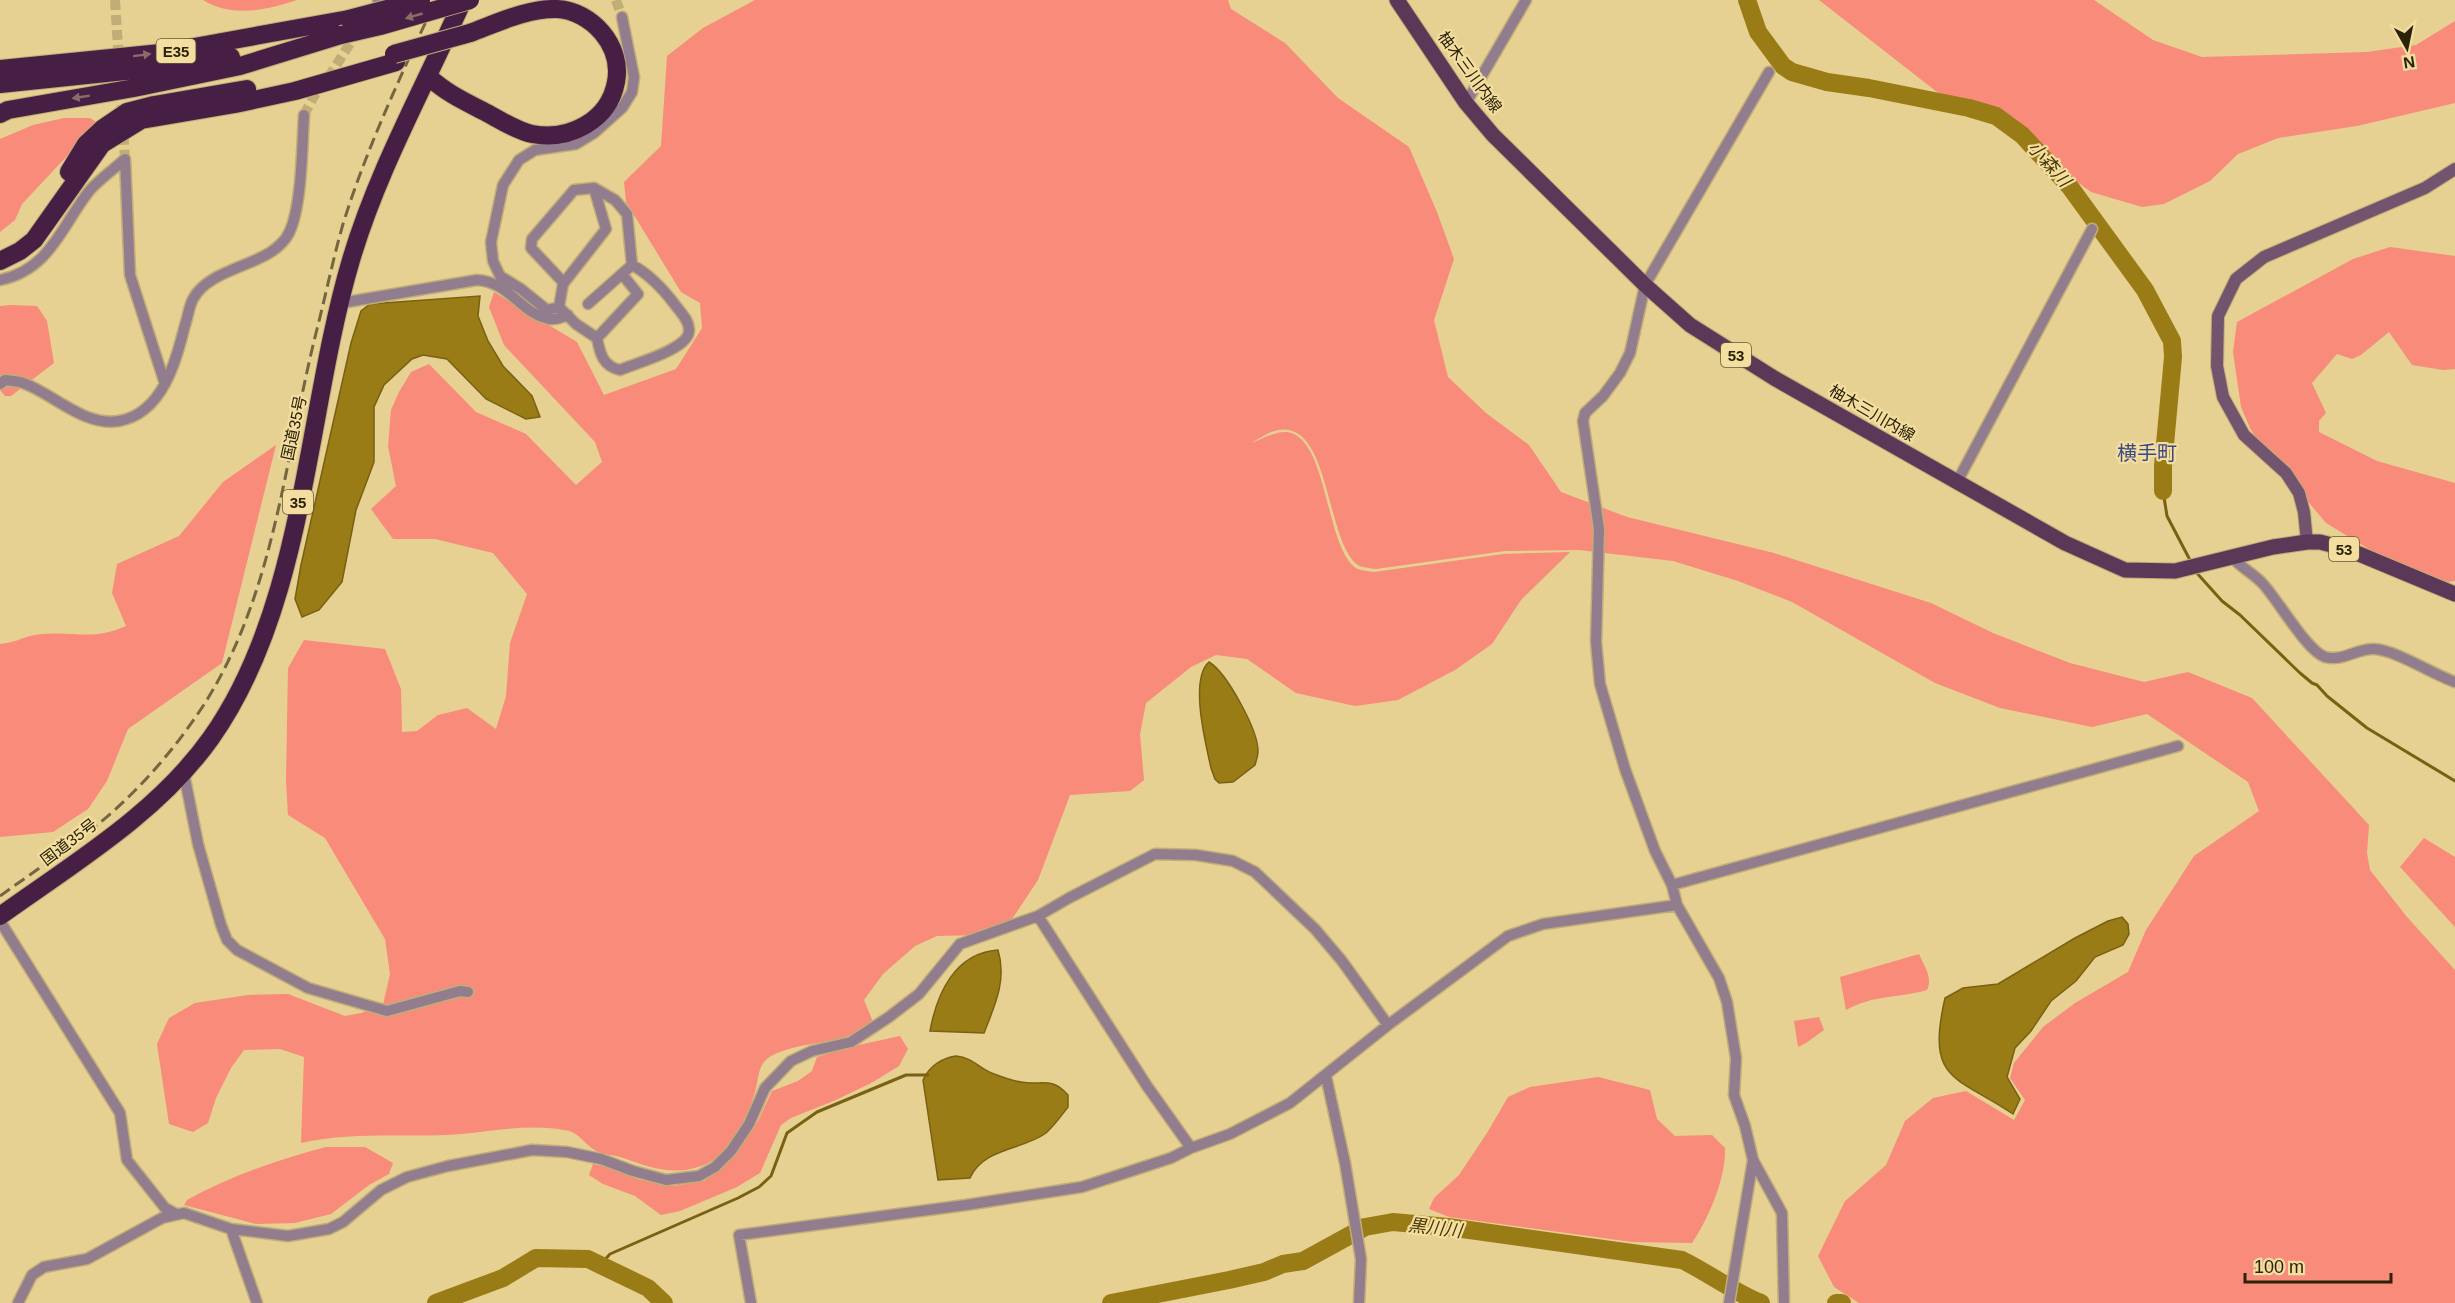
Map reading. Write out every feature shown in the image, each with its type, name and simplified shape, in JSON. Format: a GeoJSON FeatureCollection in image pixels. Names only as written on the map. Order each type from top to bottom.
{"type":"FeatureCollection","features":[{"type":"Feature","properties":{"kind":"highway","name":"E35"},"geometry":{"type":"LineString","coordinates":[[0,84],[164,67],[283,48],[421,0]]}},
{"type":"Feature","properties":{"kind":"highway","name":"国道35号"},"geometry":{"type":"LineString","coordinates":[[0,919],[150,806],[184,774],[228,711],[258,651],[285,565],[351,261],[369,207],[394,146],[429,77],[463,0]]}},
{"type":"Feature","properties":{"kind":"highway","name":"E35"},"geometry":{"type":"LineString","coordinates":[[0,69],[107,60],[345,27],[380,26],[470,0]]}},
{"type":"Feature","properties":{"kind":"highway"},"geometry":{"type":"LineString","coordinates":[[0,261],[20,251],[34,240],[102,144],[141,120],[295,91],[395,58],[470,37],[541,10],[559,9],[577,13],[594,23],[608,40],[615,61],[616,81],[608,103],[592,122],[578,130],[556,135],[531,134],[445,92],[429,77]]}},
{"type":"Feature","properties":{"kind":"highway"},"geometry":{"type":"LineString","coordinates":[[0,114],[8,110],[134,88],[240,66],[345,27]]}},
{"type":"Feature","properties":{"kind":"highway"},"geometry":{"type":"LineString","coordinates":[[0,249],[18,242],[34,227],[86,144],[102,129],[127,112],[395,58]]}},
{"type":"Feature","properties":{"kind":"highway"},"geometry":{"type":"LineString","coordinates":[[0,62],[107,60]]}},
{"type":"Feature","properties":{"kind":"main road","name":"柚木三川内線"},"geometry":{"type":"LineString","coordinates":[[1397,0],[1466,103],[1493,135],[1690,325],[1720,346],[2064,543],[2125,570],[2175,571],[2307,542],[2320,542],[2347,549],[2455,594]]}},
{"type":"Feature","properties":{"kind":"street"},"geometry":{"type":"LineString","coordinates":[[1466,103],[1526,0]]}},
{"type":"Feature","properties":{"kind":"street"},"geometry":{"type":"LineString","coordinates":[[559,307],[547,310],[500,276],[493,261],[491,242],[503,185],[519,160],[535,150],[576,144],[611,119],[622,108],[632,92],[634,77],[622,17]]}},
{"type":"Feature","properties":{"kind":"street"},"geometry":{"type":"LineString","coordinates":[[1769,72],[1646,285],[1630,353],[1620,373],[1603,396],[1585,413],[1583,420],[1599,529],[1596,642],[1600,684],[1609,718],[1655,851],[1672,885],[1677,905],[1719,978],[1727,1002],[1736,1058],[1734,1095],[1745,1126],[1753,1160],[1782,1213],[1784,1303]]}},
{"type":"Feature","properties":{"kind":"street"},"geometry":{"type":"LineString","coordinates":[[0,384],[5,380],[21,382],[67,409],[100,419],[118,421],[140,414],[165,384],[175,363],[192,299],[206,283],[276,248],[288,234],[295,215],[304,115]]}},
{"type":"Feature","properties":{"kind":"street"},"geometry":{"type":"LineString","coordinates":[[0,280],[36,265],[91,190],[125,159],[130,275],[165,384]]}},
{"type":"Feature","properties":{"kind":"street"},"geometry":{"type":"LineString","coordinates":[[2307,542],[2304,512],[2299,493],[2286,473],[2244,435],[2223,397],[2217,366],[2218,316],[2236,279],[2264,257],[2425,188],[2455,169]]}},
{"type":"Feature","properties":{"kind":"street"},"geometry":{"type":"LineString","coordinates":[[559,307],[564,283],[606,229],[594,188]]}},
{"type":"Feature","properties":{"kind":"street"},"geometry":{"type":"LineString","coordinates":[[564,283],[531,248],[532,239],[574,190],[594,188],[615,200],[627,214],[632,265]]}},
{"type":"Feature","properties":{"kind":"street"},"geometry":{"type":"LineString","coordinates":[[1957,482],[2092,230]]}},
{"type":"Feature","properties":{"kind":"street"},"geometry":{"type":"LineString","coordinates":[[559,307],[597,338],[601,355],[612,368],[620,370],[679,346],[688,337],[689,328],[686,318],[667,295],[642,271],[632,265]]}},
{"type":"Feature","properties":{"kind":"street"},"geometry":{"type":"LineString","coordinates":[[588,304],[632,265]]}},
{"type":"Feature","properties":{"kind":"street"},"geometry":{"type":"LineString","coordinates":[[597,338],[638,294],[622,274]]}},
{"type":"Feature","properties":{"kind":"street"},"geometry":{"type":"LineString","coordinates":[[341,303],[467,282],[489,281],[500,285],[531,311],[550,319],[568,315]]}},
{"type":"Feature","properties":{"kind":"street"},"geometry":{"type":"LineString","coordinates":[[2229,558],[2261,582],[2311,647],[2324,656],[2340,658],[2373,649],[2393,654],[2455,682]]}},
{"type":"Feature","properties":{"kind":"street"},"geometry":{"type":"LineString","coordinates":[[1672,885],[2178,746]]}},
{"type":"Feature","properties":{"kind":"street"},"geometry":{"type":"LineString","coordinates":[[184,774],[198,844],[221,926],[227,940],[237,950],[308,988],[387,1011],[460,991],[468,992]]}},
{"type":"Feature","properties":{"kind":"street"},"geometry":{"type":"LineString","coordinates":[[18,1303],[32,1275],[44,1267],[87,1259],[162,1218],[176,1214],[184,1213],[231,1229],[288,1236],[329,1229],[343,1222],[381,1190],[407,1177],[448,1166],[532,1150],[567,1152],[601,1159],[666,1180],[699,1176],[715,1167],[731,1151],[748,1124],[765,1088],[791,1061],[812,1051],[852,1042],[889,1017],[920,994],[960,944],[1038,916],[1155,854],[1196,855],[1233,861],[1255,872],[1315,929],[1342,961],[1388,1025]]}},
{"type":"Feature","properties":{"kind":"street"},"geometry":{"type":"LineString","coordinates":[[751,1303],[739,1235],[1082,1187],[1171,1158],[1230,1134],[1290,1103],[1388,1025],[1508,936],[1520,930],[1616,912],[1677,905]]}},
{"type":"Feature","properties":{"kind":"street"},"geometry":{"type":"LineString","coordinates":[[1038,916],[1191,1148]]}},
{"type":"Feature","properties":{"kind":"street"},"geometry":{"type":"LineString","coordinates":[[0,919],[120,1113],[127,1160],[165,1208],[176,1214]]}},
{"type":"Feature","properties":{"kind":"street"},"geometry":{"type":"LineString","coordinates":[[1326,1076],[1345,1163],[1361,1259],[1359,1303]]}},
{"type":"Feature","properties":{"kind":"street"},"geometry":{"type":"LineString","coordinates":[[1730,1303],[1753,1160]]}},
{"type":"Feature","properties":{"kind":"street"},"geometry":{"type":"LineString","coordinates":[[231,1229],[257,1303]]}},
{"type":"Feature","properties":{"kind":"shaded area"},"geometry":{"type":"Polygon","coordinates":[[[203,0],[297,0],[274,7],[238,11],[214,6],[203,0]]]}},
{"type":"Feature","properties":{"kind":"shaded area"},"geometry":{"type":"Polygon","coordinates":[[[755,0],[1228,0],[1231,9],[1285,43],[1338,98],[1409,147],[1454,259],[1434,320],[1448,377],[1486,413],[1529,445],[1561,492],[1627,517],[1774,553],[1931,603],[1993,633],[2070,663],[2144,682],[2188,672],[2252,698],[2369,825],[2367,853],[2370,870],[2407,917],[2455,970],[2455,1303],[1859,1303],[1834,1287],[1818,1256],[1845,1201],[1886,1165],[1905,1121],[1933,1098],[1966,1091],[2014,1120],[2025,1100],[2010,1078],[2014,1063],[2043,1027],[2075,1003],[2128,972],[2146,930],[2194,856],[2259,811],[2248,782],[2147,714],[2092,727],[2000,708],[1935,683],[1792,602],[1738,581],[1673,561],[1579,550],[1505,551],[1376,569],[1362,567],[1346,550],[1337,527],[1322,472],[1311,449],[1298,433],[1278,430],[1252,443],[1282,432],[1300,438],[1311,452],[1319,472],[1338,539],[1346,556],[1358,569],[1374,572],[1503,554],[1570,552],[1521,600],[1492,644],[1455,670],[1398,700],[1355,706],[1296,693],[1247,659],[1216,655],[1191,667],[1146,703],[1140,734],[1144,780],[1130,791],[1070,795],[1038,880],[1008,925],[978,935],[937,936],[915,946],[883,974],[864,1000],[873,1022],[849,1035],[796,1047],[766,1059],[759,1072],[752,1102],[743,1122],[731,1142],[717,1158],[696,1168],[664,1170],[598,1152],[569,1131],[538,1128],[446,1135],[337,1137],[301,1143],[304,1057],[280,1049],[244,1050],[231,1068],[216,1098],[208,1123],[193,1132],[169,1124],[157,1044],[169,1018],[195,1003],[248,995],[288,994],[345,1016],[383,1005],[390,974],[385,939],[325,838],[288,815],[286,781],[288,668],[304,640],[385,649],[401,689],[402,732],[417,731],[438,715],[467,708],[496,729],[506,696],[510,643],[527,594],[493,553],[435,539],[393,539],[371,509],[396,486],[388,446],[391,410],[411,372],[429,364],[476,412],[526,434],[576,485],[602,462],[595,442],[504,345],[489,307],[494,292],[577,342],[604,395],[676,369],[702,328],[700,303],[681,292],[626,202],[624,182],[661,146],[667,56],[703,28],[755,0]]]}},
{"type":"Feature","properties":{"kind":"shaded area"},"geometry":{"type":"Polygon","coordinates":[[[1819,0],[2094,0],[2153,40],[2202,57],[2367,52],[2416,45],[2455,21],[2455,103],[2357,126],[2278,138],[2238,154],[2210,181],[2164,204],[2142,207],[2091,192],[2018,138],[1937,92],[1819,0]]]}},
{"type":"Feature","properties":{"kind":"shaded area"},"geometry":{"type":"Polygon","coordinates":[[[64,118],[90,118],[98,123],[22,204],[15,220],[0,232],[0,139],[33,125],[64,118]]]}},
{"type":"Feature","properties":{"kind":"shaded area"},"geometry":{"type":"Polygon","coordinates":[[[2390,247],[2455,256],[2455,369],[2443,370],[2412,365],[2389,332],[2361,355],[2352,359],[2337,354],[2312,383],[2326,413],[2319,421],[2319,432],[2377,461],[2455,483],[2455,581],[2439,583],[2414,569],[2377,554],[2326,523],[2262,447],[2241,407],[2233,352],[2237,322],[2353,259],[2390,247]]]}},
{"type":"Feature","properties":{"kind":"shaded area"},"geometry":{"type":"Polygon","coordinates":[[[480,296],[478,316],[488,341],[503,366],[532,396],[540,417],[526,419],[486,399],[447,359],[423,355],[412,359],[384,385],[374,407],[374,462],[356,510],[342,582],[319,610],[302,617],[295,599],[301,565],[351,343],[361,311],[370,304],[480,296]]]}},
{"type":"Feature","properties":{"kind":"shaded area"},"geometry":{"type":"Polygon","coordinates":[[[0,306],[37,306],[47,321],[54,363],[11,396],[5,396],[0,390],[0,306]]]}},
{"type":"Feature","properties":{"kind":"shaded area"},"geometry":{"type":"Polygon","coordinates":[[[276,445],[222,663],[128,729],[107,781],[88,809],[53,832],[0,837],[0,644],[54,633],[104,633],[126,626],[112,593],[117,564],[179,536],[223,482],[276,445]]]}},
{"type":"Feature","properties":{"kind":"shaded area"},"geometry":{"type":"Polygon","coordinates":[[[1209,662],[1232,689],[1257,742],[1258,753],[1255,765],[1233,782],[1219,783],[1215,779],[1206,744],[1201,713],[1200,682],[1203,670],[1209,662]]]}},
{"type":"Feature","properties":{"kind":"shaded area"},"geometry":{"type":"Polygon","coordinates":[[[2424,838],[2455,857],[2455,927],[2400,867],[2424,838]]]}},
{"type":"Feature","properties":{"kind":"shaded area"},"geometry":{"type":"Polygon","coordinates":[[[2122,917],[2128,924],[2129,934],[2123,945],[2095,957],[2076,981],[2051,1001],[2031,1031],[2015,1048],[2007,1077],[2020,1099],[2013,1114],[1950,1073],[1943,1061],[1939,1046],[1945,998],[1963,988],[1998,984],[2075,938],[2108,921],[2122,917]]]}},
{"type":"Feature","properties":{"kind":"shaded area"},"geometry":{"type":"Polygon","coordinates":[[[998,950],[1001,972],[999,992],[984,1033],[930,1031],[943,989],[950,977],[970,959],[998,950]]]}},
{"type":"Feature","properties":{"kind":"shaded area"},"geometry":{"type":"Polygon","coordinates":[[[1919,954],[1928,976],[1927,990],[1876,999],[1846,1010],[1840,977],[1919,954]]]}},
{"type":"Feature","properties":{"kind":"shaded area"},"geometry":{"type":"Polygon","coordinates":[[[1819,1017],[1824,1030],[1798,1047],[1794,1021],[1819,1017]]]}},
{"type":"Feature","properties":{"kind":"shaded area"},"geometry":{"type":"Polygon","coordinates":[[[900,1036],[908,1049],[899,1066],[873,1082],[791,1118],[781,1125],[760,1173],[737,1187],[680,1211],[661,1215],[635,1196],[603,1184],[589,1175],[593,1164],[612,1168],[640,1180],[674,1186],[704,1181],[737,1152],[758,1121],[772,1091],[798,1081],[812,1071],[817,1057],[900,1036]]]}},
{"type":"Feature","properties":{"kind":"shaded area"},"geometry":{"type":"Polygon","coordinates":[[[956,1056],[1011,1080],[1056,1086],[1068,1095],[1068,1107],[1046,1133],[1037,1139],[994,1155],[976,1168],[970,1178],[938,1180],[923,1080],[936,1064],[956,1056]]]}},
{"type":"Feature","properties":{"kind":"shaded area"},"geometry":{"type":"Polygon","coordinates":[[[1598,1077],[1650,1090],[1657,1119],[1675,1136],[1712,1135],[1725,1148],[1723,1172],[1715,1197],[1692,1243],[1632,1242],[1449,1217],[1429,1209],[1434,1198],[1459,1175],[1508,1097],[1530,1087],[1598,1077]]]}},
{"type":"Feature","properties":{"kind":"shaded area"},"geometry":{"type":"Polygon","coordinates":[[[326,1147],[365,1147],[393,1163],[389,1174],[369,1185],[331,1214],[295,1223],[256,1224],[184,1205],[187,1200],[237,1176],[326,1147]]]}},
{"type":"Feature","properties":{"kind":"waterway","name":"小森川"},"geometry":{"type":"LineString","coordinates":[[1747,0],[1758,32],[1783,66],[1792,72],[1827,82],[1969,108],[1996,116],[2022,135],[2070,187],[2145,290],[2172,341],[2173,357],[2163,466],[2163,491]]}},
{"type":"Feature","properties":{"kind":"waterway"},"geometry":{"type":"LineString","coordinates":[[2163,491],[2167,516],[2191,562]]}},
{"type":"Feature","properties":{"kind":"waterway"},"geometry":{"type":"LineString","coordinates":[[2195,571],[2222,601],[2327,696],[2367,728],[2455,781]]}},
{"type":"Feature","properties":{"kind":"waterway"},"geometry":{"type":"LineString","coordinates":[[601,1264],[610,1254],[759,1187],[771,1176],[787,1133],[817,1112],[906,1075],[928,1075]]}},
{"type":"Feature","properties":{"kind":"waterway","name":"黒川川"},"geometry":{"type":"LineString","coordinates":[[1111,1303],[1229,1280],[1264,1272],[1283,1264],[1303,1261],[1365,1227],[1393,1222],[1448,1227],[1682,1260],[1761,1303]]}},
{"type":"Feature","properties":{"kind":"waterway","name":"黒川川"},"geometry":{"type":"LineString","coordinates":[[436,1303],[503,1278],[536,1258],[588,1259],[648,1288],[664,1303]]}},
{"type":"Feature","properties":{"kind":"waterway","name":"黒川川"},"geometry":{"type":"LineString","coordinates":[[1836,1303],[1842,1303]]}},
{"type":"Feature","properties":{"kind":"tunnel"},"geometry":{"type":"LineString","coordinates":[[115,0],[125,159]]}},
{"type":"Feature","properties":{"kind":"tunnel"},"geometry":{"type":"LineString","coordinates":[[616,0],[622,17]]}},
{"type":"Feature","properties":{"kind":"tunnel"},"geometry":{"type":"LineString","coordinates":[[304,115],[357,32]]}},
{"type":"Feature","properties":{"kind":"railway"},"geometry":{"type":"LineString","coordinates":[[0,896],[96,826],[141,784],[194,720],[229,660],[248,615],[276,521],[306,377],[352,195],[398,83],[436,0]]}},
{"type":"Feature","properties":{"kind":"district","name":"横手町"},"geometry":{"type":"Point","coordinates":[2147,453]}}]}
